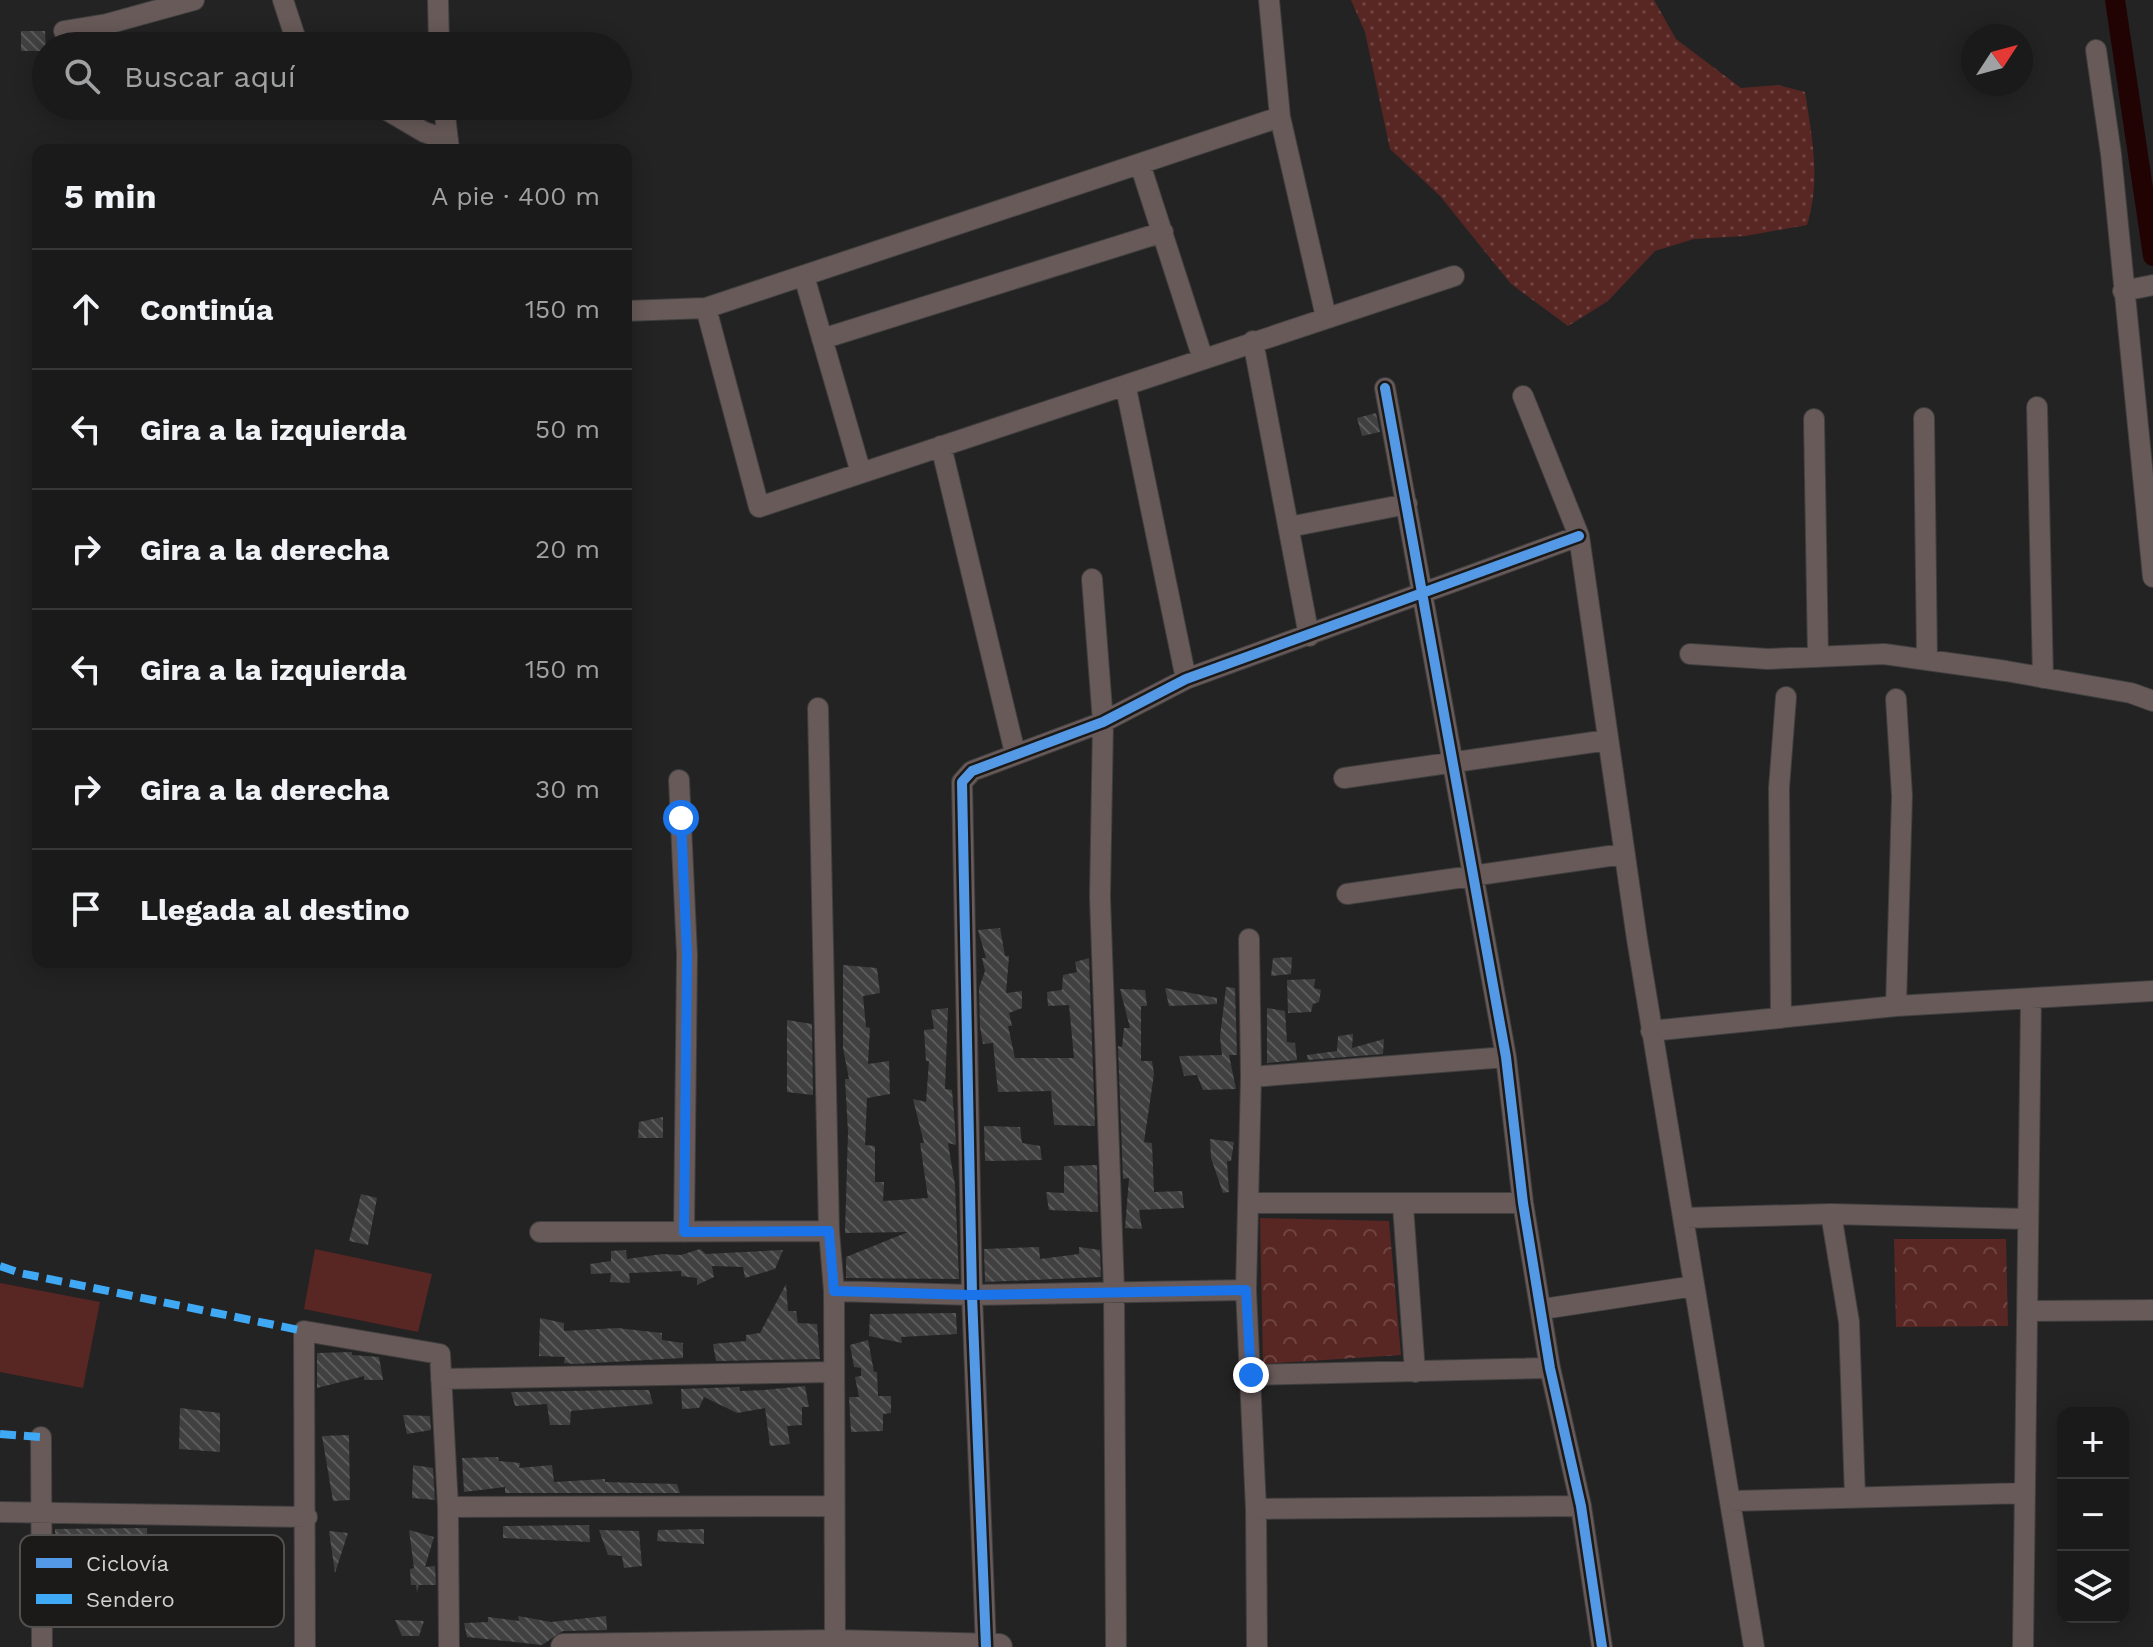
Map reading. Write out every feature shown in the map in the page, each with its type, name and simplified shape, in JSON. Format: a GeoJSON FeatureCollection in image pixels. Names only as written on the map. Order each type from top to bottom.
{"type":"FeatureCollection","features":[{"type":"Feature","properties":{"kind":"street"},"geometry":{"type":"LineString","coordinates":[[64,31],[107,24],[194,0]]}},
{"type":"Feature","properties":{"kind":"street"},"geometry":{"type":"LineString","coordinates":[[283,0],[293,32]]}},
{"type":"Feature","properties":{"kind":"street"},"geometry":{"type":"LineString","coordinates":[[438,0],[439,32]]}},
{"type":"Feature","properties":{"kind":"street"},"geometry":{"type":"LineString","coordinates":[[1269,0],[1280,117],[1326,317]]}},
{"type":"Feature","properties":{"kind":"street"},"geometry":{"type":"LineString","coordinates":[[2096,50],[2111,154],[2123,291],[2146,480],[2153,577]]}},
{"type":"Feature","properties":{"kind":"street"},"geometry":{"type":"LineString","coordinates":[[632,311],[706,308],[1280,117]]}},
{"type":"Feature","properties":{"kind":"street"},"geometry":{"type":"LineString","coordinates":[[404,120],[446,144]]}},
{"type":"Feature","properties":{"kind":"street"},"geometry":{"type":"LineString","coordinates":[[445,120],[448,144]]}},
{"type":"Feature","properties":{"kind":"street"},"geometry":{"type":"LineString","coordinates":[[1140,164],[1203,359]]}},
{"type":"Feature","properties":{"kind":"street"},"geometry":{"type":"LineString","coordinates":[[822,339],[1163,232]]}},
{"type":"Feature","properties":{"kind":"street"},"geometry":{"type":"LineString","coordinates":[[804,276],[861,473]]}},
{"type":"Feature","properties":{"kind":"street"},"geometry":{"type":"LineString","coordinates":[[706,308],[759,507],[1126,388],[1253,341],[1454,276]]}},
{"type":"Feature","properties":{"kind":"street"},"geometry":{"type":"LineString","coordinates":[[2123,291],[2153,285]]}},
{"type":"Feature","properties":{"kind":"street"},"geometry":{"type":"LineString","coordinates":[[1253,341],[1309,636]]}},
{"type":"Feature","properties":{"kind":"street"},"geometry":{"type":"LineString","coordinates":[[1126,388],[1186,679]]}},
{"type":"Feature","properties":{"kind":"street"},"geometry":{"type":"LineString","coordinates":[[1385,388],[1506,1057],[1523,1203],[1543,1309],[1550,1368],[1581,1506],[1602,1647]]}},
{"type":"Feature","properties":{"kind":"street"},"geometry":{"type":"LineString","coordinates":[[1523,396],[1579,536],[1623,854],[1754,1647]]}},
{"type":"Feature","properties":{"kind":"street"},"geometry":{"type":"LineString","coordinates":[[2037,407],[2043,678]]}},
{"type":"Feature","properties":{"kind":"street"},"geometry":{"type":"LineString","coordinates":[[1924,418],[1927,660]]}},
{"type":"Feature","properties":{"kind":"street"},"geometry":{"type":"LineString","coordinates":[[1814,419],[1818,657]]}},
{"type":"Feature","properties":{"kind":"street"},"geometry":{"type":"LineString","coordinates":[[941,446],[1015,753]]}},
{"type":"Feature","properties":{"kind":"street"},"geometry":{"type":"LineString","coordinates":[[1289,527],[1407,504]]}},
{"type":"Feature","properties":{"kind":"street"},"geometry":{"type":"LineString","coordinates":[[985,1647],[972,1295],[962,782],[972,771],[1103,722],[1186,679],[1424,595],[1579,536]]}},
{"type":"Feature","properties":{"kind":"street"},"geometry":{"type":"LineString","coordinates":[[1092,579],[1103,722],[1100,897],[1114,1290],[1116,1647]]}},
{"type":"Feature","properties":{"kind":"street"},"geometry":{"type":"LineString","coordinates":[[1690,654],[1768,659],[1884,654],[2131,693],[2153,701]]}},
{"type":"Feature","properties":{"kind":"street"},"geometry":{"type":"LineString","coordinates":[[1781,1018],[1779,788],[1786,697]]}},
{"type":"Feature","properties":{"kind":"street"},"geometry":{"type":"LineString","coordinates":[[1896,699],[1902,796],[1896,1006]]}},
{"type":"Feature","properties":{"kind":"street"},"geometry":{"type":"LineString","coordinates":[[818,708],[829,1231],[834,1291],[835,1645]]}},
{"type":"Feature","properties":{"kind":"street"},"geometry":{"type":"LineString","coordinates":[[1344,778],[1608,740]]}},
{"type":"Feature","properties":{"kind":"street"},"geometry":{"type":"LineString","coordinates":[[679,780],[687,955],[684,1232]]}},
{"type":"Feature","properties":{"kind":"street"},"geometry":{"type":"LineString","coordinates":[[1347,894],[1623,854]]}},
{"type":"Feature","properties":{"kind":"street"},"geometry":{"type":"LineString","coordinates":[[1249,939],[1251,1077],[1246,1290],[1256,1509],[1257,1647]]}},
{"type":"Feature","properties":{"kind":"street"},"geometry":{"type":"LineString","coordinates":[[1651,1031],[1896,1006],[2153,991]]}},
{"type":"Feature","properties":{"kind":"street"},"geometry":{"type":"LineString","coordinates":[[2023,1647],[2031,999]]}},
{"type":"Feature","properties":{"kind":"street"},"geometry":{"type":"LineString","coordinates":[[1251,1077],[1506,1057]]}},
{"type":"Feature","properties":{"kind":"street"},"geometry":{"type":"LineString","coordinates":[[1249,1203],[1403,1206],[1523,1203]]}},
{"type":"Feature","properties":{"kind":"street"},"geometry":{"type":"LineString","coordinates":[[1403,1206],[1415,1372]]}},
{"type":"Feature","properties":{"kind":"street"},"geometry":{"type":"LineString","coordinates":[[1683,1218],[1831,1214],[2027,1219]]}},
{"type":"Feature","properties":{"kind":"street"},"geometry":{"type":"LineString","coordinates":[[1831,1214],[1849,1322],[1855,1497]]}},
{"type":"Feature","properties":{"kind":"street"},"geometry":{"type":"LineString","coordinates":[[540,1232],[829,1231]]}},
{"type":"Feature","properties":{"kind":"street"},"geometry":{"type":"LineString","coordinates":[[1543,1309],[1694,1286]]}},
{"type":"Feature","properties":{"kind":"street"},"geometry":{"type":"LineString","coordinates":[[834,1291],[972,1295],[1114,1290],[1246,1290]]}},
{"type":"Feature","properties":{"kind":"street"},"geometry":{"type":"LineString","coordinates":[[2028,1311],[2153,1310]]}},
{"type":"Feature","properties":{"kind":"street"},"geometry":{"type":"LineString","coordinates":[[305,1647],[307,1517],[304,1331],[440,1354],[448,1507],[449,1647]]}},
{"type":"Feature","properties":{"kind":"street"},"geometry":{"type":"LineString","coordinates":[[1251,1375],[1550,1368]]}},
{"type":"Feature","properties":{"kind":"street"},"geometry":{"type":"LineString","coordinates":[[441,1379],[834,1372]]}},
{"type":"Feature","properties":{"kind":"street"},"geometry":{"type":"LineString","coordinates":[[41,1437],[42,1535]]}},
{"type":"Feature","properties":{"kind":"street"},"geometry":{"type":"LineString","coordinates":[[1730,1501],[2024,1493]]}},
{"type":"Feature","properties":{"kind":"street"},"geometry":{"type":"LineString","coordinates":[[448,1507],[834,1506]]}},
{"type":"Feature","properties":{"kind":"street"},"geometry":{"type":"LineString","coordinates":[[1256,1509],[1581,1506]]}},
{"type":"Feature","properties":{"kind":"street"},"geometry":{"type":"LineString","coordinates":[[0,1512],[307,1517]]}},
{"type":"Feature","properties":{"kind":"street"},"geometry":{"type":"LineString","coordinates":[[564,1647],[999,1647]]}},
{"type":"Feature","properties":{"kind":"green space"},"geometry":{"type":"Polygon","coordinates":[[[1351,0],[1654,0],[1676,39],[1741,88],[1778,85],[1805,92],[1814,175],[1807,225],[1745,236],[1694,239],[1655,251],[1608,301],[1568,326],[1511,284],[1440,196],[1390,149],[1365,32],[1351,0]]]}},
{"type":"Feature","properties":{"kind":"green space"},"geometry":{"type":"Polygon","coordinates":[[[1260,1218],[1389,1221],[1401,1355],[1263,1364],[1260,1218]]]}},
{"type":"Feature","properties":{"kind":"green space"},"geometry":{"type":"Polygon","coordinates":[[[1894,1239],[2006,1239],[2008,1326],[1896,1327],[1894,1239]]]}},
{"type":"Feature","properties":{"kind":"green space"},"geometry":{"type":"Polygon","coordinates":[[[315,1249],[432,1274],[418,1332],[304,1309],[315,1249]]]}},
{"type":"Feature","properties":{"kind":"green space"},"geometry":{"type":"Polygon","coordinates":[[[0,1283],[100,1302],[83,1388],[0,1372],[0,1283]]]}},
{"type":"Feature","properties":{"kind":"building"},"geometry":{"type":"Polygon","coordinates":[[[21,31],[45,31],[32,32],[32,51],[21,51],[21,31]]]}},
{"type":"Feature","properties":{"kind":"building"},"geometry":{"type":"Polygon","coordinates":[[[1376,413],[1380,432],[1362,436],[1357,418],[1376,413]]]}},
{"type":"Feature","properties":{"kind":"building"},"geometry":{"type":"Polygon","coordinates":[[[1000,928],[1005,956],[1009,956],[1006,993],[1022,991],[1022,1008],[1009,1013],[1012,1026],[1008,1026],[1015,1058],[1074,1058],[1069,1005],[1048,1006],[1047,992],[1062,990],[1063,975],[1077,972],[1075,962],[1089,958],[1095,1126],[1054,1125],[1051,1091],[998,1092],[993,1043],[983,1044],[980,1027],[979,988],[985,971],[982,958],[986,958],[978,930],[1000,928]]]}},
{"type":"Feature","properties":{"kind":"building"},"geometry":{"type":"Polygon","coordinates":[[[1292,957],[1291,974],[1271,976],[1273,958],[1292,957]]]}},
{"type":"Feature","properties":{"kind":"building"},"geometry":{"type":"Polygon","coordinates":[[[843,965],[877,968],[880,993],[863,996],[866,1027],[870,1028],[868,1064],[889,1061],[890,1094],[867,1098],[865,1145],[875,1146],[875,1182],[884,1182],[883,1201],[928,1198],[920,1143],[924,1143],[913,1099],[926,1102],[929,1061],[926,1061],[924,1030],[934,1029],[931,1010],[948,1008],[945,1089],[952,1090],[955,1127],[956,1145],[948,1143],[955,1185],[959,1279],[846,1278],[846,1257],[908,1232],[845,1233],[848,1132],[845,1079],[849,1079],[843,1048],[843,965]]]}},
{"type":"Feature","properties":{"kind":"building"},"geometry":{"type":"Polygon","coordinates":[[[1315,979],[1314,988],[1321,990],[1319,1002],[1313,1004],[1311,1012],[1288,1013],[1287,980],[1315,979]]]}},
{"type":"Feature","properties":{"kind":"building"},"geometry":{"type":"Polygon","coordinates":[[[1226,987],[1235,988],[1237,1055],[1229,1055],[1236,1089],[1203,1090],[1197,1075],[1184,1076],[1179,1056],[1222,1055],[1220,1037],[1226,987]]]}},
{"type":"Feature","properties":{"kind":"building"},"geometry":{"type":"Polygon","coordinates":[[[1165,988],[1217,998],[1217,1004],[1169,1006],[1165,988]]]}},
{"type":"Feature","properties":{"kind":"building"},"geometry":{"type":"Polygon","coordinates":[[[1120,989],[1145,990],[1147,1006],[1141,1006],[1141,1061],[1152,1061],[1154,1074],[1144,1142],[1152,1143],[1154,1192],[1182,1191],[1184,1208],[1139,1210],[1142,1229],[1125,1228],[1129,1178],[1123,1179],[1118,1046],[1122,1047],[1124,1028],[1130,1028],[1120,989]]]}},
{"type":"Feature","properties":{"kind":"building"},"geometry":{"type":"Polygon","coordinates":[[[1267,1008],[1285,1011],[1287,1042],[1295,1043],[1297,1060],[1267,1063],[1267,1008]]]}},
{"type":"Feature","properties":{"kind":"building"},"geometry":{"type":"Polygon","coordinates":[[[787,1020],[812,1024],[813,1095],[787,1092],[787,1020]]]}},
{"type":"Feature","properties":{"kind":"building"},"geometry":{"type":"Polygon","coordinates":[[[1353,1034],[1352,1048],[1384,1039],[1383,1054],[1308,1060],[1307,1055],[1337,1051],[1338,1036],[1353,1034]]]}},
{"type":"Feature","properties":{"kind":"building"},"geometry":{"type":"Polygon","coordinates":[[[663,1117],[663,1138],[638,1138],[639,1122],[663,1117]]]}},
{"type":"Feature","properties":{"kind":"building"},"geometry":{"type":"Polygon","coordinates":[[[984,1126],[1020,1127],[1022,1143],[1040,1146],[1042,1160],[985,1161],[984,1126]]]}},
{"type":"Feature","properties":{"kind":"building"},"geometry":{"type":"Polygon","coordinates":[[[1210,1139],[1234,1142],[1231,1161],[1227,1161],[1229,1192],[1223,1193],[1211,1158],[1210,1139]]]}},
{"type":"Feature","properties":{"kind":"building"},"geometry":{"type":"Polygon","coordinates":[[[1097,1165],[1098,1212],[1049,1210],[1046,1192],[1064,1193],[1064,1166],[1097,1165]]]}},
{"type":"Feature","properties":{"kind":"building"},"geometry":{"type":"Polygon","coordinates":[[[361,1194],[377,1198],[368,1245],[349,1241],[361,1194]]]}},
{"type":"Feature","properties":{"kind":"building"},"geometry":{"type":"Polygon","coordinates":[[[1039,1247],[1040,1259],[1079,1254],[1079,1247],[1100,1250],[1101,1277],[985,1282],[984,1249],[1039,1247]]]}},
{"type":"Feature","properties":{"kind":"building"},"geometry":{"type":"Polygon","coordinates":[[[700,1249],[706,1254],[783,1250],[775,1269],[745,1278],[743,1267],[712,1266],[714,1277],[697,1285],[697,1278],[681,1276],[681,1271],[629,1273],[630,1283],[610,1282],[611,1273],[591,1274],[590,1264],[611,1261],[611,1251],[626,1250],[627,1259],[662,1254],[681,1255],[700,1249]]]}},
{"type":"Feature","properties":{"kind":"building"},"geometry":{"type":"Polygon","coordinates":[[[786,1284],[788,1311],[796,1311],[798,1323],[817,1324],[820,1359],[716,1361],[713,1344],[746,1341],[746,1335],[760,1333],[786,1284]]]}},
{"type":"Feature","properties":{"kind":"building"},"geometry":{"type":"Polygon","coordinates":[[[956,1313],[957,1334],[901,1337],[902,1343],[869,1336],[870,1314],[956,1313]]]}},
{"type":"Feature","properties":{"kind":"building"},"geometry":{"type":"Polygon","coordinates":[[[540,1318],[564,1323],[564,1331],[617,1328],[662,1333],[662,1340],[683,1343],[683,1358],[564,1363],[565,1357],[539,1356],[540,1318]]]}},
{"type":"Feature","properties":{"kind":"building"},"geometry":{"type":"Polygon","coordinates":[[[868,1340],[874,1372],[877,1372],[878,1396],[891,1396],[891,1413],[883,1414],[883,1431],[851,1432],[849,1397],[859,1397],[855,1377],[861,1376],[861,1368],[854,1367],[850,1345],[868,1340]]]}},
{"type":"Feature","properties":{"kind":"building"},"geometry":{"type":"Polygon","coordinates":[[[352,1352],[352,1355],[379,1357],[383,1380],[364,1380],[364,1376],[317,1388],[317,1353],[352,1352]]]}},
{"type":"Feature","properties":{"kind":"building"},"geometry":{"type":"Polygon","coordinates":[[[805,1386],[809,1407],[802,1407],[802,1425],[787,1426],[790,1444],[770,1446],[765,1408],[737,1413],[704,1397],[699,1408],[682,1409],[681,1389],[739,1387],[740,1391],[805,1386]]]}},
{"type":"Feature","properties":{"kind":"building"},"geometry":{"type":"Polygon","coordinates":[[[649,1390],[653,1404],[571,1411],[570,1425],[550,1425],[547,1404],[515,1406],[511,1392],[649,1390]]]}},
{"type":"Feature","properties":{"kind":"building"},"geometry":{"type":"Polygon","coordinates":[[[180,1408],[220,1413],[220,1452],[179,1449],[180,1408]]]}},
{"type":"Feature","properties":{"kind":"building"},"geometry":{"type":"Polygon","coordinates":[[[403,1415],[430,1416],[431,1430],[407,1434],[403,1415]]]}},
{"type":"Feature","properties":{"kind":"building"},"geometry":{"type":"Polygon","coordinates":[[[349,1435],[350,1500],[333,1501],[322,1436],[349,1435]]]}},
{"type":"Feature","properties":{"kind":"building"},"geometry":{"type":"Polygon","coordinates":[[[498,1457],[499,1461],[520,1463],[519,1468],[552,1465],[554,1482],[605,1479],[605,1482],[677,1484],[680,1493],[505,1493],[505,1487],[464,1492],[462,1458],[498,1457]]]}},
{"type":"Feature","properties":{"kind":"building"},"geometry":{"type":"Polygon","coordinates":[[[413,1465],[433,1468],[435,1500],[412,1498],[413,1465]]]}},
{"type":"Feature","properties":{"kind":"building"},"geometry":{"type":"Polygon","coordinates":[[[589,1525],[590,1542],[503,1538],[503,1526],[589,1525]]]}},
{"type":"Feature","properties":{"kind":"building"},"geometry":{"type":"Polygon","coordinates":[[[147,1528],[147,1535],[55,1535],[55,1529],[147,1528]]]}},
{"type":"Feature","properties":{"kind":"building"},"geometry":{"type":"Polygon","coordinates":[[[704,1529],[704,1544],[657,1541],[658,1530],[704,1529]]]}},
{"type":"Feature","properties":{"kind":"building"},"geometry":{"type":"Polygon","coordinates":[[[409,1530],[434,1537],[425,1567],[435,1566],[436,1585],[419,1585],[417,1592],[416,1585],[411,1585],[410,1569],[414,1568],[409,1530]]]}},
{"type":"Feature","properties":{"kind":"building"},"geometry":{"type":"Polygon","coordinates":[[[599,1530],[639,1531],[642,1566],[624,1568],[622,1556],[608,1555],[599,1530]]]}},
{"type":"Feature","properties":{"kind":"building"},"geometry":{"type":"Polygon","coordinates":[[[329,1531],[348,1533],[335,1573],[329,1531]]]}},
{"type":"Feature","properties":{"kind":"building"},"geometry":{"type":"Polygon","coordinates":[[[518,1616],[551,1622],[606,1616],[607,1630],[563,1631],[542,1645],[467,1637],[464,1623],[488,1622],[488,1617],[519,1621],[518,1616]]]}},
{"type":"Feature","properties":{"kind":"building"},"geometry":{"type":"Polygon","coordinates":[[[395,1620],[424,1621],[419,1636],[402,1636],[395,1620]]]}},
{"type":"Feature","properties":{"kind":"waterway"},"geometry":{"type":"LineString","coordinates":[[2115,0],[2153,256]]}},
{"type":"Feature","properties":{"kind":"marked path"},"geometry":{"type":"LineString","coordinates":[[0,1266],[20,1273],[304,1331]]}},
{"type":"Feature","properties":{"kind":"marked path"},"geometry":{"type":"LineString","coordinates":[[0,1434],[41,1437]]}},
{"type":"Feature","properties":{"kind":"cycle path"},"geometry":{"type":"LineString","coordinates":[[1385,388],[1506,1057],[1523,1203],[1550,1368],[1581,1506],[1602,1647]]}},
{"type":"Feature","properties":{"kind":"cycle path"},"geometry":{"type":"LineString","coordinates":[[986,1647],[972,1295],[962,782],[972,771],[1103,722],[1186,679],[1579,536]]}},
{"type":"Feature","properties":{"kind":"route"},"geometry":{"type":"LineString","coordinates":[[681,818],[687,955],[684,1232],[829,1231],[834,1291],[972,1295],[1114,1290],[1246,1290],[1251,1375]]}}]}
